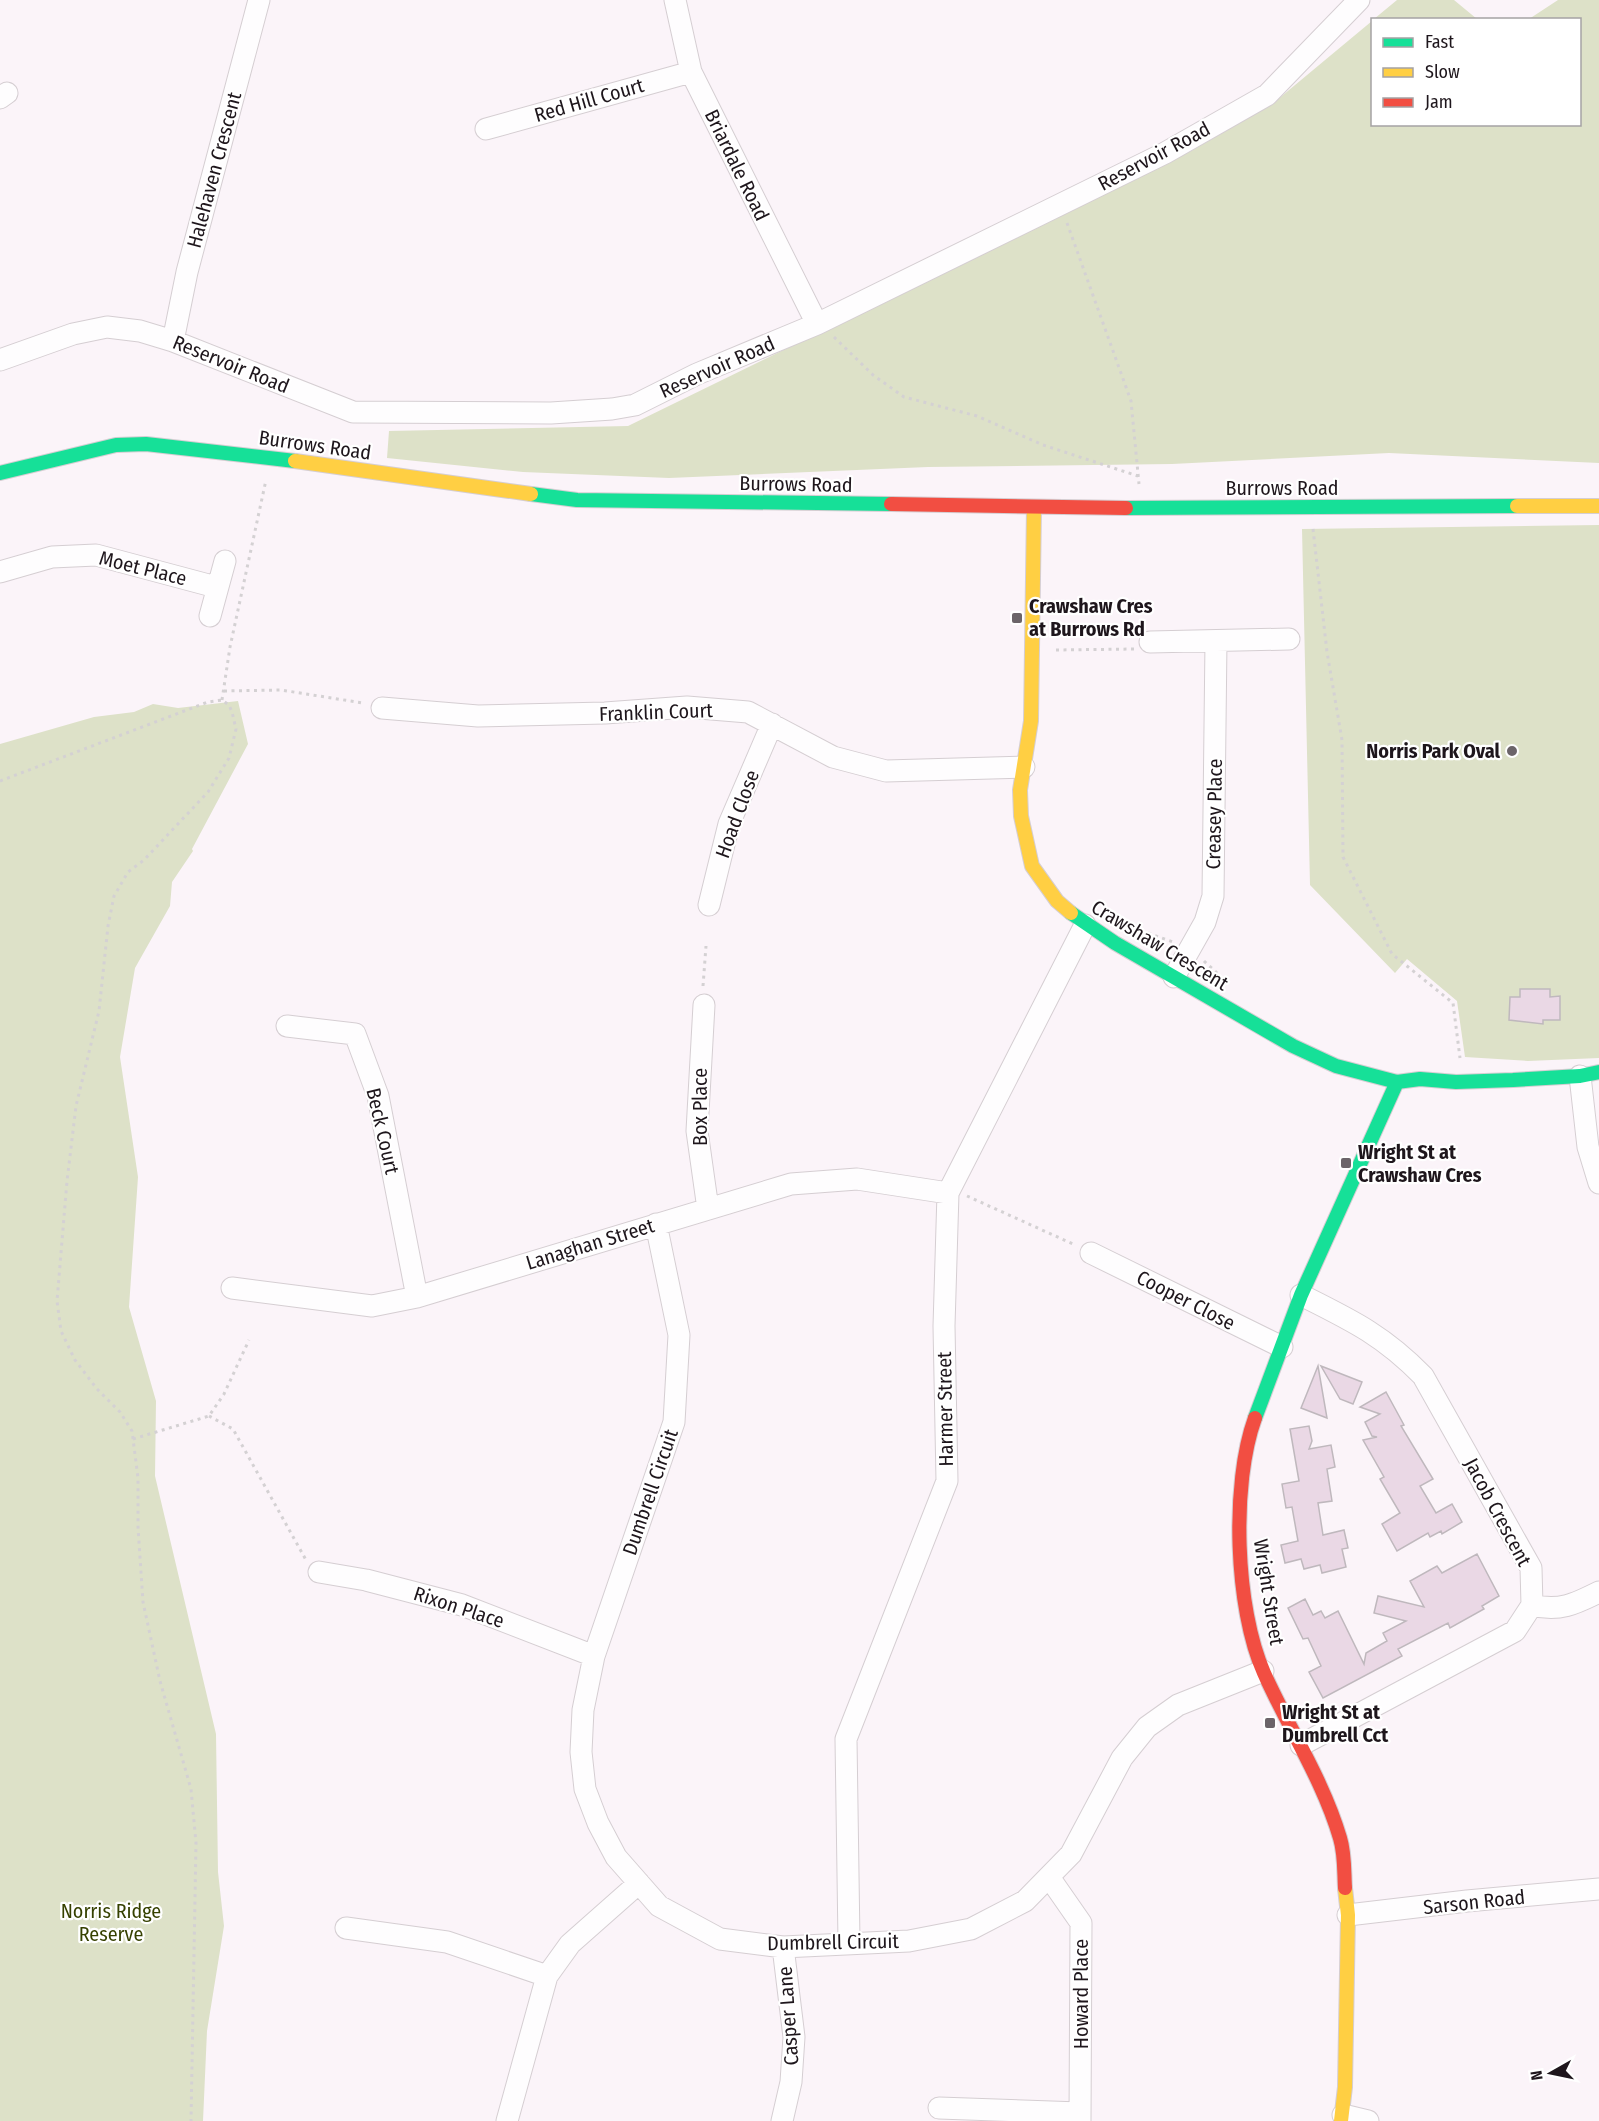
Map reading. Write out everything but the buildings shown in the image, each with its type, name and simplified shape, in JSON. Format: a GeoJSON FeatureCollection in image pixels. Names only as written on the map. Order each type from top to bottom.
{"type":"FeatureCollection","features":[{"type":"Feature","properties":{"kind":"street","name":"Halehaven Crescent"},"geometry":{"type":"LineString","coordinates":[[173,341],[187,272],[259,0]]}},
{"type":"Feature","properties":{"kind":"street","name":"Briardale Road"},"geometry":{"type":"LineString","coordinates":[[675,0],[691,72],[817,324]]}},
{"type":"Feature","properties":{"kind":"street","name":"Reservoir Road"},"geometry":{"type":"LineString","coordinates":[[0,360],[73,334],[107,327],[140,331],[173,341],[353,412],[551,413],[612,409],[635,405],[697,374],[817,324],[1165,153],[1267,95],[1359,0]]}},
{"type":"Feature","properties":{"kind":"street","name":"Red Hill Court"},"geometry":{"type":"LineString","coordinates":[[486,129],[691,72]]}},
{"type":"Feature","properties":{"kind":"street","name":"Burrows Road"},"geometry":{"type":"LineString","coordinates":[[0,473],[116,445],[146,444],[271,458],[577,500],[1034,507],[1599,506]]}},
{"type":"Feature","properties":{"kind":"street","name":"Crawshaw Crescent"},"geometry":{"type":"LineString","coordinates":[[1034,507],[1034,650],[1031,721],[1020,790],[1021,816],[1032,866],[1057,901],[1085,925],[1293,1046],[1336,1066],[1397,1082],[1589,1074]]}},
{"type":"Feature","properties":{"kind":"street","name":"Moet Place"},"geometry":{"type":"LineString","coordinates":[[0,572],[52,557],[96,555],[216,587]]}},
{"type":"Feature","properties":{"kind":"street"},"geometry":{"type":"LineString","coordinates":[[210,616],[216,587],[225,561]]}},
{"type":"Feature","properties":{"kind":"street"},"geometry":{"type":"LineString","coordinates":[[1143,646],[1289,639]]}},
{"type":"Feature","properties":{"kind":"street","name":"Creasey Place"},"geometry":{"type":"LineString","coordinates":[[1174,977],[1205,922],[1213,896],[1216,641]]}},
{"type":"Feature","properties":{"kind":"street","name":"Franklin Court"},"geometry":{"type":"LineString","coordinates":[[382,708],[478,716],[605,713],[687,707],[748,712],[833,757],[886,771],[1024,767]]}},
{"type":"Feature","properties":{"kind":"street","name":"Hoad Close"},"geometry":{"type":"LineString","coordinates":[[709,905],[729,824],[772,724]]}},
{"type":"Feature","properties":{"kind":"street","name":"Harmer Street"},"geometry":{"type":"LineString","coordinates":[[849,1942],[846,1739],[947,1480],[944,1326],[956,1194],[1085,925]]}},
{"type":"Feature","properties":{"kind":"street","name":"Box Place"},"geometry":{"type":"LineString","coordinates":[[703,1001],[697,1131],[708,1209]]}},
{"type":"Feature","properties":{"kind":"street","name":"Beck Court"},"geometry":{"type":"LineString","coordinates":[[286,1026],[355,1034],[378,1096],[417,1297]]}},
{"type":"Feature","properties":{"kind":"street"},"geometry":{"type":"LineString","coordinates":[[1589,1074],[1588,1147],[1599,1184]]}},
{"type":"Feature","properties":{"kind":"street","name":"Wright Street"},"geometry":{"type":"LineString","coordinates":[[1342,2118],[1348,1916],[1341,1841],[1328,1799],[1263,1671],[1246,1599],[1240,1558],[1239,1512],[1243,1464],[1252,1427],[1301,1295],[1397,1082]]}},
{"type":"Feature","properties":{"kind":"street","name":"Lanaghan Street"},"geometry":{"type":"LineString","coordinates":[[232,1288],[372,1306],[417,1297],[791,1184],[857,1179],[956,1194]]}},
{"type":"Feature","properties":{"kind":"street","name":"Dumbrell Circuit"},"geometry":{"type":"LineString","coordinates":[[656,1224],[679,1335],[674,1422],[594,1656],[583,1710],[581,1752],[585,1789],[598,1823],[616,1857],[659,1906],[720,1939],[783,1947],[849,1942],[909,1941],[971,1929],[1026,1901],[1071,1854],[1122,1758],[1147,1727],[1178,1706],[1263,1671]]}},
{"type":"Feature","properties":{"kind":"street","name":"Cooper Close"},"geometry":{"type":"LineString","coordinates":[[1084,1249],[1282,1347]]}},
{"type":"Feature","properties":{"kind":"street","name":"Jacob Crescent"},"geometry":{"type":"LineString","coordinates":[[1301,1295],[1374,1332],[1401,1353],[1423,1376],[1531,1568],[1532,1605]]}},
{"type":"Feature","properties":{"kind":"street","name":"Rixon Place"},"geometry":{"type":"LineString","coordinates":[[319,1572],[366,1580],[462,1605],[594,1656]]}},
{"type":"Feature","properties":{"kind":"street"},"geometry":{"type":"LineString","coordinates":[[1301,1745],[1515,1631],[1532,1605],[1550,1610],[1567,1606],[1599,1592]]}},
{"type":"Feature","properties":{"kind":"street","name":"Howard Place"},"geometry":{"type":"LineString","coordinates":[[1049,1877],[1081,1923],[1080,2117]]}},
{"type":"Feature","properties":{"kind":"street"},"geometry":{"type":"LineString","coordinates":[[507,2121],[548,1976],[570,1944],[639,1883]]}},
{"type":"Feature","properties":{"kind":"street","name":"Sarson Road"},"geometry":{"type":"LineString","coordinates":[[1348,1916],[1467,1901],[1599,1889]]}},
{"type":"Feature","properties":{"kind":"street"},"geometry":{"type":"LineString","coordinates":[[346,1928],[447,1942],[548,1976]]}},
{"type":"Feature","properties":{"kind":"street","name":"Casper Lane"},"geometry":{"type":"LineString","coordinates":[[782,2121],[791,2082],[794,2037],[783,1947]]}},
{"type":"Feature","properties":{"kind":"street"},"geometry":{"type":"LineString","coordinates":[[939,2108],[1080,2117]]}},
{"type":"Feature","properties":{"kind":"street"},"geometry":{"type":"LineString","coordinates":[[1342,2118],[1368,2121]]}},
{"type":"Feature","properties":{"kind":"path"},"geometry":{"type":"LineString","coordinates":[[1060,204],[1131,401],[1139,486]]}},
{"type":"Feature","properties":{"kind":"path"},"geometry":{"type":"LineString","coordinates":[[817,324],[841,342],[873,375],[904,397],[977,416],[1043,445],[1138,476]]}},
{"type":"Feature","properties":{"kind":"path"},"geometry":{"type":"LineString","coordinates":[[222,700],[271,458]]}},
{"type":"Feature","properties":{"kind":"path"},"geometry":{"type":"LineString","coordinates":[[1313,530],[1327,652],[1342,740],[1343,857],[1392,954],[1454,1003],[1460,1062]]}},
{"type":"Feature","properties":{"kind":"path"},"geometry":{"type":"LineString","coordinates":[[1034,650],[1143,646]]}},
{"type":"Feature","properties":{"kind":"path"},"geometry":{"type":"LineString","coordinates":[[223,691],[281,690],[382,708]]}},
{"type":"Feature","properties":{"kind":"path"},"geometry":{"type":"LineString","coordinates":[[0,781],[192,707],[222,700],[229,705],[236,729],[229,758],[208,792],[144,860],[128,872],[114,896],[108,926],[99,1011],[76,1106],[66,1181],[57,1301],[62,1331],[75,1360],[97,1389],[120,1412],[132,1431],[143,1602],[160,1681],[191,1789],[195,1832],[191,2121]]}},
{"type":"Feature","properties":{"kind":"path"},"geometry":{"type":"LineString","coordinates":[[703,1001],[706,946]]}},
{"type":"Feature","properties":{"kind":"path"},"geometry":{"type":"LineString","coordinates":[[956,1194],[1084,1249]]}},
{"type":"Feature","properties":{"kind":"path"},"geometry":{"type":"LineString","coordinates":[[133,1439],[208,1416],[224,1394],[249,1340]]}},
{"type":"Feature","properties":{"kind":"path"},"geometry":{"type":"LineString","coordinates":[[208,1416],[232,1429],[293,1540],[305,1559],[319,1572]]}},
{"type":"Feature","properties":{"kind":"green space"},"geometry":{"type":"Polygon","coordinates":[[[1397,0],[1454,0],[1476,18],[1375,18],[1397,0]]]}},
{"type":"Feature","properties":{"kind":"green space"},"geometry":{"type":"Polygon","coordinates":[[[1558,0],[1599,0],[1599,463],[1389,453],[1172,464],[928,467],[669,478],[523,472],[387,458],[389,431],[628,426],[1191,151],[1271,105],[1371,22],[1371,126],[1581,126],[1581,18],[1531,18],[1558,0]]]}},
{"type":"Feature","properties":{"kind":"green space"},"geometry":{"type":"Polygon","coordinates":[[[1599,525],[1599,1058],[1528,1061],[1465,1057],[1457,1001],[1407,959],[1395,973],[1310,885],[1302,529],[1599,525]]]}},
{"type":"Feature","properties":{"kind":"green space","name":"Norris Ridge Reserve"},"geometry":{"type":"Polygon","coordinates":[[[238,701],[248,744],[192,849],[193,851],[172,882],[170,906],[135,968],[120,1057],[138,1177],[129,1307],[156,1401],[155,1476],[216,1734],[218,1872],[224,1926],[207,2031],[203,2121],[0,2121],[0,744],[94,717],[134,712],[153,704],[178,708],[238,701]]]}},
{"type":"Feature","properties":{"kind":"traffic: fast"},"geometry":{"type":"LineString","coordinates":[[0,473],[116,445],[146,444],[295,461]]}},
{"type":"Feature","properties":{"kind":"traffic: fast"},"geometry":{"type":"LineString","coordinates":[[531,494],[577,500],[891,504]]}},
{"type":"Feature","properties":{"kind":"traffic: fast"},"geometry":{"type":"LineString","coordinates":[[1126,508],[1517,506]]}},
{"type":"Feature","properties":{"kind":"traffic: fast"},"geometry":{"type":"LineString","coordinates":[[1071,913],[1115,943],[1293,1046],[1336,1066],[1397,1082],[1420,1079],[1456,1082],[1513,1080],[1580,1076],[1599,1072]]}},
{"type":"Feature","properties":{"kind":"traffic: fast"},"geometry":{"type":"LineString","coordinates":[[1255,1418],[1301,1295],[1397,1082]]}},
{"type":"Feature","properties":{"kind":"traffic: slow"},"geometry":{"type":"LineString","coordinates":[[295,461],[531,494]]}},
{"type":"Feature","properties":{"kind":"traffic: slow"},"geometry":{"type":"LineString","coordinates":[[1517,506],[1599,506]]}},
{"type":"Feature","properties":{"kind":"traffic: slow"},"geometry":{"type":"LineString","coordinates":[[1034,507],[1031,721],[1020,790],[1021,816],[1032,866],[1057,901],[1071,913]]}},
{"type":"Feature","properties":{"kind":"traffic: slow"},"geometry":{"type":"LineString","coordinates":[[1341,2121],[1345,2087],[1348,1915],[1345,1888]]}},
{"type":"Feature","properties":{"kind":"traffic: jam"},"geometry":{"type":"LineString","coordinates":[[891,504],[1126,508]]}},
{"type":"Feature","properties":{"kind":"traffic: jam"},"geometry":{"type":"LineString","coordinates":[[1255,1418],[1247,1445],[1240,1511],[1242,1581],[1247,1615],[1254,1646],[1264,1673],[1315,1775],[1333,1817],[1343,1850],[1345,1888]]}},
{"type":"Feature","properties":{"kind":"place","name":"Crawshaw Cres at Burrows Rd"},"geometry":{"type":"Point","coordinates":[1017,618]}},
{"type":"Feature","properties":{"kind":"place","name":"Norris Park Oval"},"geometry":{"type":"Point","coordinates":[1512,751]}},
{"type":"Feature","properties":{"kind":"place","name":"Wright St at Crawshaw Cres"},"geometry":{"type":"Point","coordinates":[1346,1163]}},
{"type":"Feature","properties":{"kind":"place","name":"Wright St at Dumbrell Cct"},"geometry":{"type":"Point","coordinates":[1270,1723]}}]}
